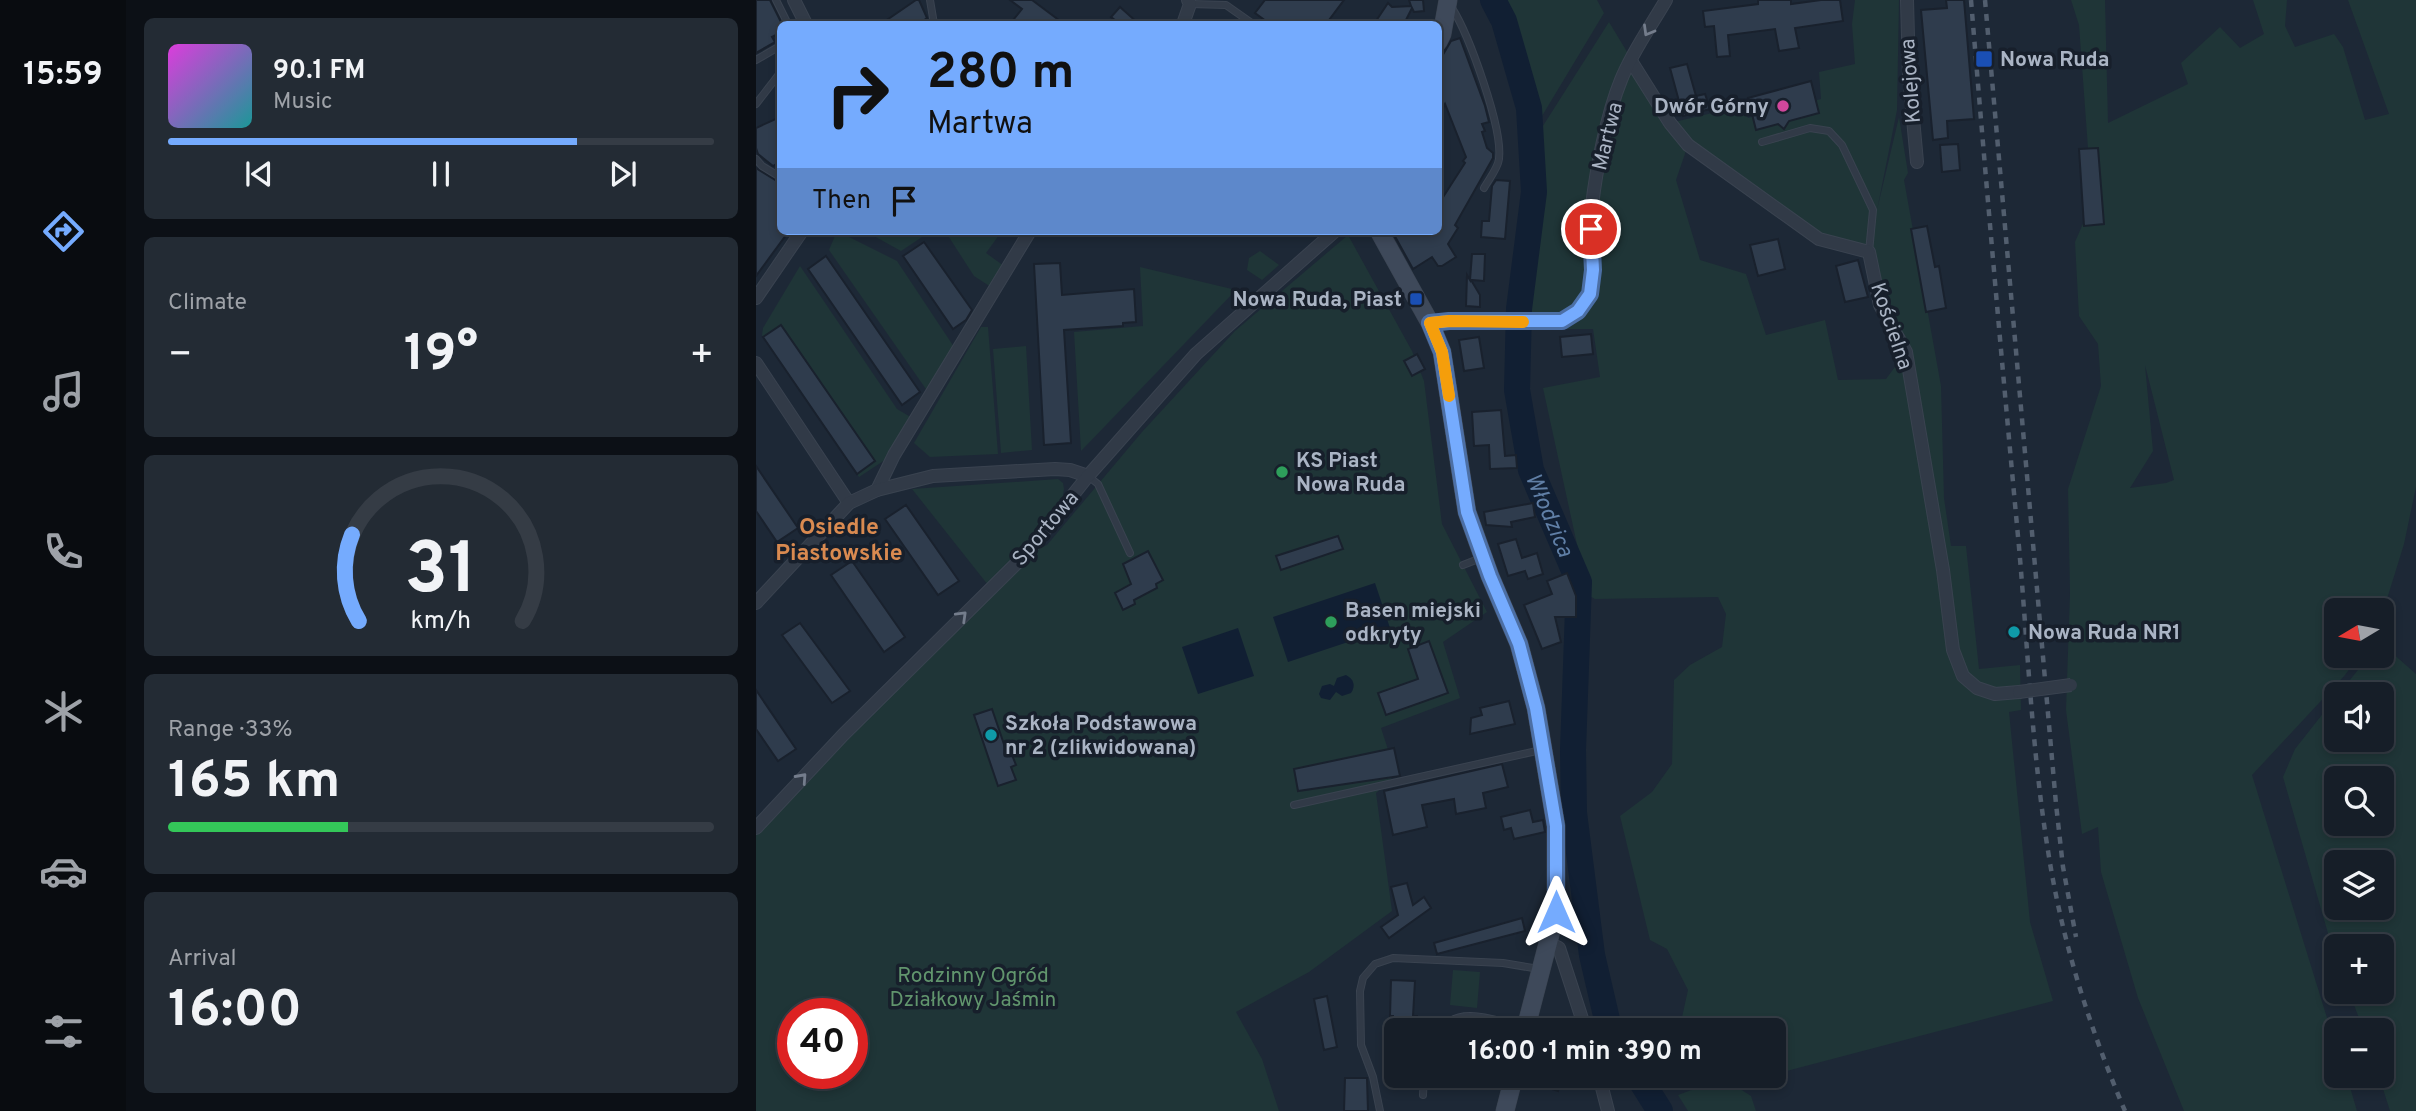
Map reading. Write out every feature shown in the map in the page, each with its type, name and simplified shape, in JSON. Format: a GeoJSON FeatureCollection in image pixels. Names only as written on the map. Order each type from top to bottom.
{"type":"FeatureCollection","features":[{"type":"Feature","properties":{"kind":"street"},"geometry":{"type":"LineString","coordinates":[[794,0],[804,21]]}},
{"type":"Feature","properties":{"kind":"street"},"geometry":{"type":"LineString","coordinates":[[1666,0],[1631,61],[1670,123],[1688,145],[1819,239],[1869,251]]}},
{"type":"Feature","properties":{"kind":"street","name":"Kolejowa"},"geometry":{"type":"LineString","coordinates":[[1907,0],[1909,75],[1917,162]]}},
{"type":"Feature","properties":{"kind":"street"},"geometry":{"type":"LineString","coordinates":[[1184,21],[1189,2]]}},
{"type":"Feature","properties":{"kind":"street"},"geometry":{"type":"LineString","coordinates":[[1442,27],[1449,2]]}},
{"type":"Feature","properties":{"kind":"street","name":"Martwa"},"geometry":{"type":"LineString","coordinates":[[1430,323],[1545,323],[1562,321],[1578,311],[1590,294],[1593,270],[1592,206],[1597,176],[1621,80],[1631,61]]}},
{"type":"Feature","properties":{"kind":"street"},"geometry":{"type":"LineString","coordinates":[[756,298],[799,235]]}},
{"type":"Feature","properties":{"kind":"street"},"geometry":{"type":"LineString","coordinates":[[877,489],[894,456],[1028,235]]}},
{"type":"Feature","properties":{"kind":"street","name":"Sportowa"},"geometry":{"type":"LineString","coordinates":[[756,828],[843,734],[1026,554],[1088,476],[1196,354],[1330,235]]}},
{"type":"Feature","properties":{"kind":"street"},"geometry":{"type":"LineString","coordinates":[[1381,235],[1430,323],[1442,352],[1467,512],[1482,557],[1519,644],[1536,708],[1556,826],[1556,912],[1528,1018]]}},
{"type":"Feature","properties":{"kind":"street","name":"Kościelna"},"geometry":{"type":"LineString","coordinates":[[1869,251],[1880,305],[1906,352],[1944,570],[1954,650],[1963,676],[1977,688],[1995,694],[2071,685]]}},
{"type":"Feature","properties":{"kind":"street"},"geometry":{"type":"LineString","coordinates":[[756,363],[849,503]]}},
{"type":"Feature","properties":{"kind":"street"},"geometry":{"type":"LineString","coordinates":[[756,603],[849,503],[877,489],[933,476],[1055,469],[1070,470],[1088,476]]}},
{"type":"Feature","properties":{"kind":"street"},"geometry":{"type":"LineString","coordinates":[[1549,943],[1559,948],[1582,1018]]}},
{"type":"Feature","properties":{"kind":"street"},"geometry":{"type":"LineString","coordinates":[[1505,1111],[1511,1088]]}},
{"type":"Feature","properties":{"kind":"street"},"geometry":{"type":"LineString","coordinates":[[1602,1088],[1608,1111]]}},
{"type":"Feature","properties":{"kind":"lane"},"geometry":{"type":"LineString","coordinates":[[776,0],[786,21]]}},
{"type":"Feature","properties":{"kind":"lane"},"geometry":{"type":"LineString","coordinates":[[930,0],[934,21]]}},
{"type":"Feature","properties":{"kind":"lane"},"geometry":{"type":"LineString","coordinates":[[1189,2],[1226,5],[1249,21]]}},
{"type":"Feature","properties":{"kind":"lane"},"geometry":{"type":"LineString","coordinates":[[1449,2],[1462,24],[1498,128],[1499,161],[1484,188]]}},
{"type":"Feature","properties":{"kind":"lane"},"geometry":{"type":"LineString","coordinates":[[756,60],[777,48]]}},
{"type":"Feature","properties":{"kind":"lane"},"geometry":{"type":"LineString","coordinates":[[756,104],[777,77]]}},
{"type":"Feature","properties":{"kind":"lane"},"geometry":{"type":"LineString","coordinates":[[1762,142],[1810,128],[1829,131],[1842,145],[1873,210],[1869,251]]}},
{"type":"Feature","properties":{"kind":"lane"},"geometry":{"type":"LineString","coordinates":[[756,159],[777,175]]}},
{"type":"Feature","properties":{"kind":"lane"},"geometry":{"type":"LineString","coordinates":[[1088,476],[1098,484],[1129,553]]}},
{"type":"Feature","properties":{"kind":"lane"},"geometry":{"type":"LineString","coordinates":[[1463,565],[1482,557]]}},
{"type":"Feature","properties":{"kind":"lane"},"geometry":{"type":"LineString","coordinates":[[1294,805],[1543,749]]}},
{"type":"Feature","properties":{"kind":"lane"},"geometry":{"type":"LineString","coordinates":[[1380,1111],[1373,1077],[1361,1045],[1360,991],[1363,978],[1375,964],[1393,958],[1503,963],[1541,969]]}},
{"type":"Feature","properties":{"kind":"lane"},"geometry":{"type":"LineString","coordinates":[[1453,1018],[1475,1018]]}},
{"type":"Feature","properties":{"kind":"lane"},"geometry":{"type":"LineString","coordinates":[[1423,1088],[1423,1095]]}},
{"type":"Feature","properties":{"kind":"green space"},"geometry":{"type":"Polygon","coordinates":[[[1493,0],[1597,0],[1604,13],[1539,121],[1541,129],[1609,22],[1670,123],[1742,106],[1748,118],[1821,99],[1819,72],[1855,64],[1852,24],[1855,0],[1899,0],[1897,110],[1877,210],[1899,117],[1908,173],[1904,180],[1941,386],[1944,498],[1951,546],[1966,546],[1979,669],[2020,665],[2021,710],[2009,712],[2030,922],[2053,1001],[1786,1071],[1786,1018],[1682,1018],[1688,990],[1667,949],[1650,940],[1620,816],[1652,792],[1672,764],[1674,680],[1690,665],[1722,647],[1726,614],[1718,597],[1595,599],[1588,595],[1543,388],[1600,377],[1593,329],[1521,329],[1519,309],[1532,221],[1534,169],[1530,119],[1512,44],[1493,0]],[[1688,145],[1676,180],[1700,260],[1746,274],[1766,335],[1825,320],[1838,380],[1886,379],[1906,352],[1880,305],[1869,252],[1819,239],[1688,145]]]}},
{"type":"Feature","properties":{"kind":"green space"},"geometry":{"type":"Polygon","coordinates":[[[2071,0],[2105,0],[2108,123],[2188,84],[2181,63],[2220,27],[2240,48],[2264,34],[2253,0],[2287,0],[2285,26],[2295,47],[2334,34],[2343,47],[2365,120],[2389,114],[2348,0],[2416,0],[2416,487],[2404,544],[2387,598],[2324,598],[2324,668],[2350,668],[2338,682],[2324,682],[2324,698],[2252,775],[2327,1018],[2324,1018],[2324,1088],[2350,1088],[2357,1111],[2184,1111],[2138,998],[2101,872],[2098,827],[2082,834],[2066,710],[2070,594],[2068,489],[2101,386],[2098,344],[2079,316],[2075,242],[2092,203],[2079,25],[2071,0]],[[2145,365],[2153,451],[2130,488],[2174,480],[2145,365]]]}},
{"type":"Feature","properties":{"kind":"green space"},"geometry":{"type":"Polygon","coordinates":[[[835,235],[845,235],[897,261],[954,347],[928,392],[829,250],[835,235]]]}},
{"type":"Feature","properties":{"kind":"green space"},"geometry":{"type":"Polygon","coordinates":[[[872,235],[925,235],[901,251],[872,235]]]}},
{"type":"Feature","properties":{"kind":"green space"},"geometry":{"type":"Polygon","coordinates":[[[948,235],[999,235],[986,253],[1004,266],[991,287],[974,276],[948,235]]]}},
{"type":"Feature","properties":{"kind":"green space","name":"Rodzinny Ogród Działkowy Jaśmin"},"geometry":{"type":"Polygon","coordinates":[[[1348,235],[1412,351],[1424,381],[1442,524],[1487,612],[1443,642],[1460,698],[1381,728],[1396,774],[1376,793],[1392,911],[1309,972],[1236,1012],[1262,1059],[1279,1111],[756,1111],[756,833],[1026,554],[1047,545],[1142,432],[1235,331],[1348,235]]]}},
{"type":"Feature","properties":{"kind":"green space"},"geometry":{"type":"Polygon","coordinates":[[[1260,251],[1279,265],[1262,280],[1247,270],[1249,258],[1260,251]]]}},
{"type":"Feature","properties":{"kind":"green space"},"geometry":{"type":"Polygon","coordinates":[[[800,266],[897,409],[914,419],[891,456],[859,477],[857,474],[875,460],[782,325],[763,337],[762,335],[763,328],[800,266]]]}},
{"type":"Feature","properties":{"kind":"green space"},"geometry":{"type":"Polygon","coordinates":[[[1140,267],[1236,290],[1081,451],[1074,332],[1143,326],[1140,267]]]}},
{"type":"Feature","properties":{"kind":"green space"},"geometry":{"type":"Polygon","coordinates":[[[981,327],[988,327],[998,454],[930,457],[914,443],[981,327]]]}},
{"type":"Feature","properties":{"kind":"green space"},"geometry":{"type":"Polygon","coordinates":[[[1026,346],[1032,450],[1001,453],[993,349],[1026,346]]]}},
{"type":"Feature","properties":{"kind":"green space"},"geometry":{"type":"Polygon","coordinates":[[[1058,479],[1063,483],[1064,489],[1061,508],[988,585],[912,489],[1058,479]]]}},
{"type":"Feature","properties":{"kind":"green space"},"geometry":{"type":"Polygon","coordinates":[[[2394,655],[2416,674],[2416,1111],[2390,1111],[2383,1088],[2394,1088],[2394,1018],[2359,1018],[2354,1004],[2394,1004],[2394,934],[2328,934],[2324,920],[2394,920],[2394,850],[2324,850],[2324,919],[2283,777],[2295,749],[2324,712],[2324,752],[2394,752],[2394,682],[2348,682],[2359,668],[2394,668],[2394,655]]]}},
{"type":"Feature","properties":{"kind":"green space"},"geometry":{"type":"Polygon","coordinates":[[[1453,970],[1480,972],[1477,1008],[1450,1005],[1453,970]]]}},
{"type":"Feature","properties":{"kind":"green space"},"geometry":{"type":"Polygon","coordinates":[[[1739,1088],[1751,1096],[1756,1111],[1688,1111],[1678,1095],[1694,1089],[1739,1088]]]}},
{"type":"Feature","properties":{"kind":"water","name":"Basen miejski odkryty"},"geometry":{"type":"Polygon","coordinates":[[[1375,583],[1390,628],[1288,662],[1273,617],[1375,583]]]}},
{"type":"Feature","properties":{"kind":"water"},"geometry":{"type":"Polygon","coordinates":[[[1238,628],[1254,676],[1198,694],[1182,647],[1238,628]]]}},
{"type":"Feature","properties":{"kind":"water"},"geometry":{"type":"Polygon","coordinates":[[[1346,675],[1353,683],[1351,693],[1342,696],[1336,692],[1330,700],[1321,698],[1319,694],[1322,686],[1334,686],[1337,678],[1346,675]]]}},
{"type":"Feature","properties":{"kind":"building"},"geometry":{"type":"Polygon","coordinates":[[[756,0],[770,0],[780,21],[777,21],[777,34],[772,37],[775,42],[756,53],[756,0]]]}},
{"type":"Feature","properties":{"kind":"building"},"geometry":{"type":"Polygon","coordinates":[[[916,0],[919,0],[927,18],[923,21],[885,21],[916,0]]]}},
{"type":"Feature","properties":{"kind":"building"},"geometry":{"type":"Polygon","coordinates":[[[1010,0],[1032,0],[1060,21],[1012,21],[1022,9],[1010,0]]]}},
{"type":"Feature","properties":{"kind":"building"},"geometry":{"type":"Polygon","coordinates":[[[1265,0],[1344,0],[1328,21],[1266,21],[1255,13],[1265,0]]]}},
{"type":"Feature","properties":{"kind":"building"},"geometry":{"type":"Polygon","coordinates":[[[1409,0],[1423,0],[1424,11],[1414,12],[1412,8],[1406,21],[1376,21],[1388,3],[1392,7],[1411,6],[1409,0]]]}},
{"type":"Feature","properties":{"kind":"building"},"geometry":{"type":"Polygon","coordinates":[[[1758,0],[1791,0],[1791,4],[1840,0],[1843,21],[1795,28],[1799,48],[1779,51],[1775,29],[1728,35],[1730,56],[1717,57],[1714,26],[1705,27],[1703,11],[1758,4],[1758,0]]]}},
{"type":"Feature","properties":{"kind":"building"},"geometry":{"type":"Polygon","coordinates":[[[1946,0],[1964,0],[1974,119],[1947,121],[1948,138],[1933,140],[1921,10],[1947,8],[1946,0]]]}},
{"type":"Feature","properties":{"kind":"building"},"geometry":{"type":"Polygon","coordinates":[[[1120,7],[1136,21],[1116,21],[1111,17],[1120,7]]]}},
{"type":"Feature","properties":{"kind":"building"},"geometry":{"type":"Polygon","coordinates":[[[1460,38],[1485,106],[1489,122],[1482,124],[1485,131],[1482,132],[1493,158],[1455,225],[1458,228],[1448,244],[1456,257],[1438,266],[1432,257],[1413,269],[1394,235],[1442,235],[1442,199],[1465,163],[1463,161],[1466,157],[1445,104],[1442,110],[1442,56],[1451,41],[1460,38]]]}},
{"type":"Feature","properties":{"kind":"building"},"geometry":{"type":"Polygon","coordinates":[[[1687,64],[1696,96],[1705,94],[1710,109],[1683,116],[1670,68],[1687,64]]]}},
{"type":"Feature","properties":{"kind":"building","name":"Dwór Górny"},"geometry":{"type":"Polygon","coordinates":[[[1811,81],[1819,113],[1789,121],[1784,129],[1778,124],[1756,130],[1748,98],[1811,81]]]}},
{"type":"Feature","properties":{"kind":"building"},"geometry":{"type":"Polygon","coordinates":[[[777,118],[777,164],[773,166],[758,154],[756,128],[777,118]]]}},
{"type":"Feature","properties":{"kind":"building"},"geometry":{"type":"Polygon","coordinates":[[[1958,144],[1960,170],[1942,172],[1940,145],[1958,144]]]}},
{"type":"Feature","properties":{"kind":"building"},"geometry":{"type":"Polygon","coordinates":[[[2098,148],[2104,224],[2084,226],[2079,149],[2098,148]]]}},
{"type":"Feature","properties":{"kind":"building"},"geometry":{"type":"Polygon","coordinates":[[[756,168],[777,181],[777,235],[786,235],[756,276],[756,168]]]}},
{"type":"Feature","properties":{"kind":"building"},"geometry":{"type":"Polygon","coordinates":[[[1496,180],[1510,181],[1505,239],[1481,237],[1482,221],[1489,221],[1492,186],[1496,180]]]}},
{"type":"Feature","properties":{"kind":"building"},"geometry":{"type":"Polygon","coordinates":[[[1927,226],[1935,267],[1939,266],[1946,308],[1926,312],[1911,229],[1927,226]]]}},
{"type":"Feature","properties":{"kind":"building"},"geometry":{"type":"Polygon","coordinates":[[[1778,239],[1785,269],[1758,276],[1750,245],[1778,239]]]}},
{"type":"Feature","properties":{"kind":"building"},"geometry":{"type":"Polygon","coordinates":[[[924,242],[972,310],[966,320],[953,329],[903,256],[924,242]]]}},
{"type":"Feature","properties":{"kind":"building"},"geometry":{"type":"Polygon","coordinates":[[[1472,254],[1485,254],[1484,281],[1471,280],[1480,295],[1480,307],[1466,306],[1467,275],[1470,280],[1472,254]]]}},
{"type":"Feature","properties":{"kind":"building"},"geometry":{"type":"Polygon","coordinates":[[[826,256],[920,392],[902,405],[808,269],[826,256]]]}},
{"type":"Feature","properties":{"kind":"building"},"geometry":{"type":"Polygon","coordinates":[[[1858,260],[1868,297],[1845,302],[1836,266],[1858,260]]]}},
{"type":"Feature","properties":{"kind":"building"},"geometry":{"type":"Polygon","coordinates":[[[1060,263],[1062,295],[1134,289],[1136,322],[1123,323],[1123,326],[1064,330],[1071,443],[1044,445],[1034,264],[1060,263]]]}},
{"type":"Feature","properties":{"kind":"building"},"geometry":{"type":"Polygon","coordinates":[[[781,325],[875,461],[857,474],[763,337],[781,325]]]}},
{"type":"Feature","properties":{"kind":"building"},"geometry":{"type":"Polygon","coordinates":[[[1591,334],[1593,354],[1562,357],[1560,337],[1591,334]]]}},
{"type":"Feature","properties":{"kind":"building"},"geometry":{"type":"Polygon","coordinates":[[[1479,337],[1484,368],[1464,371],[1459,340],[1479,337]]]}},
{"type":"Feature","properties":{"kind":"building"},"geometry":{"type":"Polygon","coordinates":[[[1417,354],[1425,369],[1412,376],[1404,361],[1417,354]]]}},
{"type":"Feature","properties":{"kind":"building"},"geometry":{"type":"Polygon","coordinates":[[[1501,410],[1505,456],[1516,455],[1517,468],[1490,469],[1489,445],[1474,446],[1472,412],[1501,410]]]}},
{"type":"Feature","properties":{"kind":"building"},"geometry":{"type":"Polygon","coordinates":[[[756,466],[798,528],[777,542],[756,511],[756,466]]]}},
{"type":"Feature","properties":{"kind":"building"},"geometry":{"type":"Polygon","coordinates":[[[1533,503],[1535,517],[1511,522],[1512,527],[1486,525],[1484,512],[1533,503]]]}},
{"type":"Feature","properties":{"kind":"building"},"geometry":{"type":"Polygon","coordinates":[[[906,505],[959,581],[938,595],[885,519],[906,505]]]}},
{"type":"Feature","properties":{"kind":"building"},"geometry":{"type":"Polygon","coordinates":[[[1338,536],[1343,549],[1281,570],[1276,556],[1338,536]]]}},
{"type":"Feature","properties":{"kind":"building"},"geometry":{"type":"Polygon","coordinates":[[[1516,539],[1522,558],[1537,553],[1543,574],[1528,579],[1525,571],[1508,576],[1498,544],[1516,539]]]}},
{"type":"Feature","properties":{"kind":"building"},"geometry":{"type":"Polygon","coordinates":[[[1148,551],[1163,580],[1156,584],[1157,588],[1134,600],[1135,604],[1123,610],[1115,593],[1131,584],[1123,564],[1148,551]]]}},
{"type":"Feature","properties":{"kind":"building"},"geometry":{"type":"Polygon","coordinates":[[[852,561],[905,637],[884,652],[831,575],[852,561]]]}},
{"type":"Feature","properties":{"kind":"building"},"geometry":{"type":"Polygon","coordinates":[[[1567,573],[1576,596],[1576,617],[1555,617],[1561,642],[1542,649],[1524,605],[1552,594],[1547,581],[1567,573]]]}},
{"type":"Feature","properties":{"kind":"building"},"geometry":{"type":"Polygon","coordinates":[[[800,623],[850,691],[832,703],[782,635],[800,623]]]}},
{"type":"Feature","properties":{"kind":"building"},"geometry":{"type":"Polygon","coordinates":[[[1429,641],[1448,693],[1386,715],[1378,693],[1418,679],[1408,649],[1429,641]]]}},
{"type":"Feature","properties":{"kind":"building"},"geometry":{"type":"Polygon","coordinates":[[[756,690],[796,749],[778,761],[756,729],[756,690]]]}},
{"type":"Feature","properties":{"kind":"building"},"geometry":{"type":"Polygon","coordinates":[[[1509,701],[1515,724],[1470,734],[1471,718],[1482,715],[1480,708],[1509,701]]]}},
{"type":"Feature","properties":{"kind":"building","name":"Szkoła Podstawowa nr 2 (zlikwidowana)"},"geometry":{"type":"Polygon","coordinates":[[[992,709],[1008,756],[1012,755],[1016,765],[1011,767],[1016,780],[998,786],[974,715],[992,709]]]}},
{"type":"Feature","properties":{"kind":"building"},"geometry":{"type":"Polygon","coordinates":[[[1394,748],[1400,776],[1298,791],[1294,769],[1394,748]]]}},
{"type":"Feature","properties":{"kind":"building"},"geometry":{"type":"Polygon","coordinates":[[[1502,764],[1508,787],[1483,793],[1486,808],[1456,814],[1454,799],[1422,805],[1427,827],[1393,835],[1384,791],[1502,764]]]}},
{"type":"Feature","properties":{"kind":"building"},"geometry":{"type":"Polygon","coordinates":[[[1530,810],[1533,822],[1543,820],[1545,832],[1514,839],[1511,828],[1504,830],[1501,817],[1530,810]]]}},
{"type":"Feature","properties":{"kind":"building"},"geometry":{"type":"Polygon","coordinates":[[[1407,883],[1413,905],[1424,897],[1431,908],[1389,938],[1381,927],[1398,915],[1391,887],[1407,883]]]}},
{"type":"Feature","properties":{"kind":"building"},"geometry":{"type":"Polygon","coordinates":[[[1522,918],[1525,931],[1437,954],[1434,943],[1522,918]]]}},
{"type":"Feature","properties":{"kind":"building"},"geometry":{"type":"Polygon","coordinates":[[[1391,980],[1415,981],[1413,1016],[1417,1018],[1390,1016],[1391,980]]]}},
{"type":"Feature","properties":{"kind":"building"},"geometry":{"type":"Polygon","coordinates":[[[1327,996],[1337,1047],[1324,1050],[1314,999],[1327,996]]]}},
{"type":"Feature","properties":{"kind":"building"},"geometry":{"type":"Polygon","coordinates":[[[1345,1078],[1367,1078],[1368,1111],[1344,1111],[1345,1078]]]}},
{"type":"Feature","properties":{"kind":"waterway","name":"Włodzica"},"geometry":{"type":"LineString","coordinates":[[1493,0],[1504,21],[1529,108],[1534,192],[1519,309],[1517,390],[1531,470],[1579,582],[1573,750],[1574,813],[1592,955],[1607,1018]]}},
{"type":"Feature","properties":{"kind":"waterway","name":"Włodzica"},"geometry":{"type":"LineString","coordinates":[[1646,1088],[1660,1111]]}},
{"type":"Feature","properties":{"kind":"railway"},"geometry":{"type":"LineString","coordinates":[[1971,0],[2034,741],[2043,818],[2055,890],[2070,954],[2089,1018],[2125,1111]]}},
{"type":"Feature","properties":{"kind":"railway"},"geometry":{"type":"LineString","coordinates":[[1985,0],[2056,804],[2063,867],[2076,937]]}},
{"type":"Feature","properties":{"kind":"slow traffic"},"geometry":{"type":"LineString","coordinates":[[1449,396],[1442,352],[1430,323],[1523,322]]}},
{"type":"Feature","properties":{"kind":"place","name":"Nowa Ruda"},"geometry":{"type":"Point","coordinates":[1984,59]}},
{"type":"Feature","properties":{"kind":"place","name":"Dwór Górny"},"geometry":{"type":"Point","coordinates":[1783,106]}},
{"type":"Feature","properties":{"kind":"place","name":"Nowa Ruda, Piast"},"geometry":{"type":"Point","coordinates":[1416,299]}},
{"type":"Feature","properties":{"kind":"place","name":"KS Piast Nowa Ruda"},"geometry":{"type":"Point","coordinates":[1282,472]}},
{"type":"Feature","properties":{"kind":"place","name":"Basen miejski odkryty"},"geometry":{"type":"Point","coordinates":[1331,622]}},
{"type":"Feature","properties":{"kind":"place","name":"Nowa Ruda NR1"},"geometry":{"type":"Point","coordinates":[2014,632]}},
{"type":"Feature","properties":{"kind":"place","name":"Szkoła Podstawowa nr 2 (zlikwidowana)"},"geometry":{"type":"Point","coordinates":[991,735]}},
{"type":"Feature","properties":{"kind":"district","name":"Osiedle Piastowskie"},"geometry":{"type":"Point","coordinates":[839,539]}},
{"type":"Feature","properties":{"kind":"route"},"geometry":{"type":"LineString","coordinates":[[1556,912],[1556,826],[1536,708],[1519,644],[1467,512],[1442,352],[1430,323],[1562,321],[1578,311],[1590,294],[1593,270],[1591,229]]}}]}
